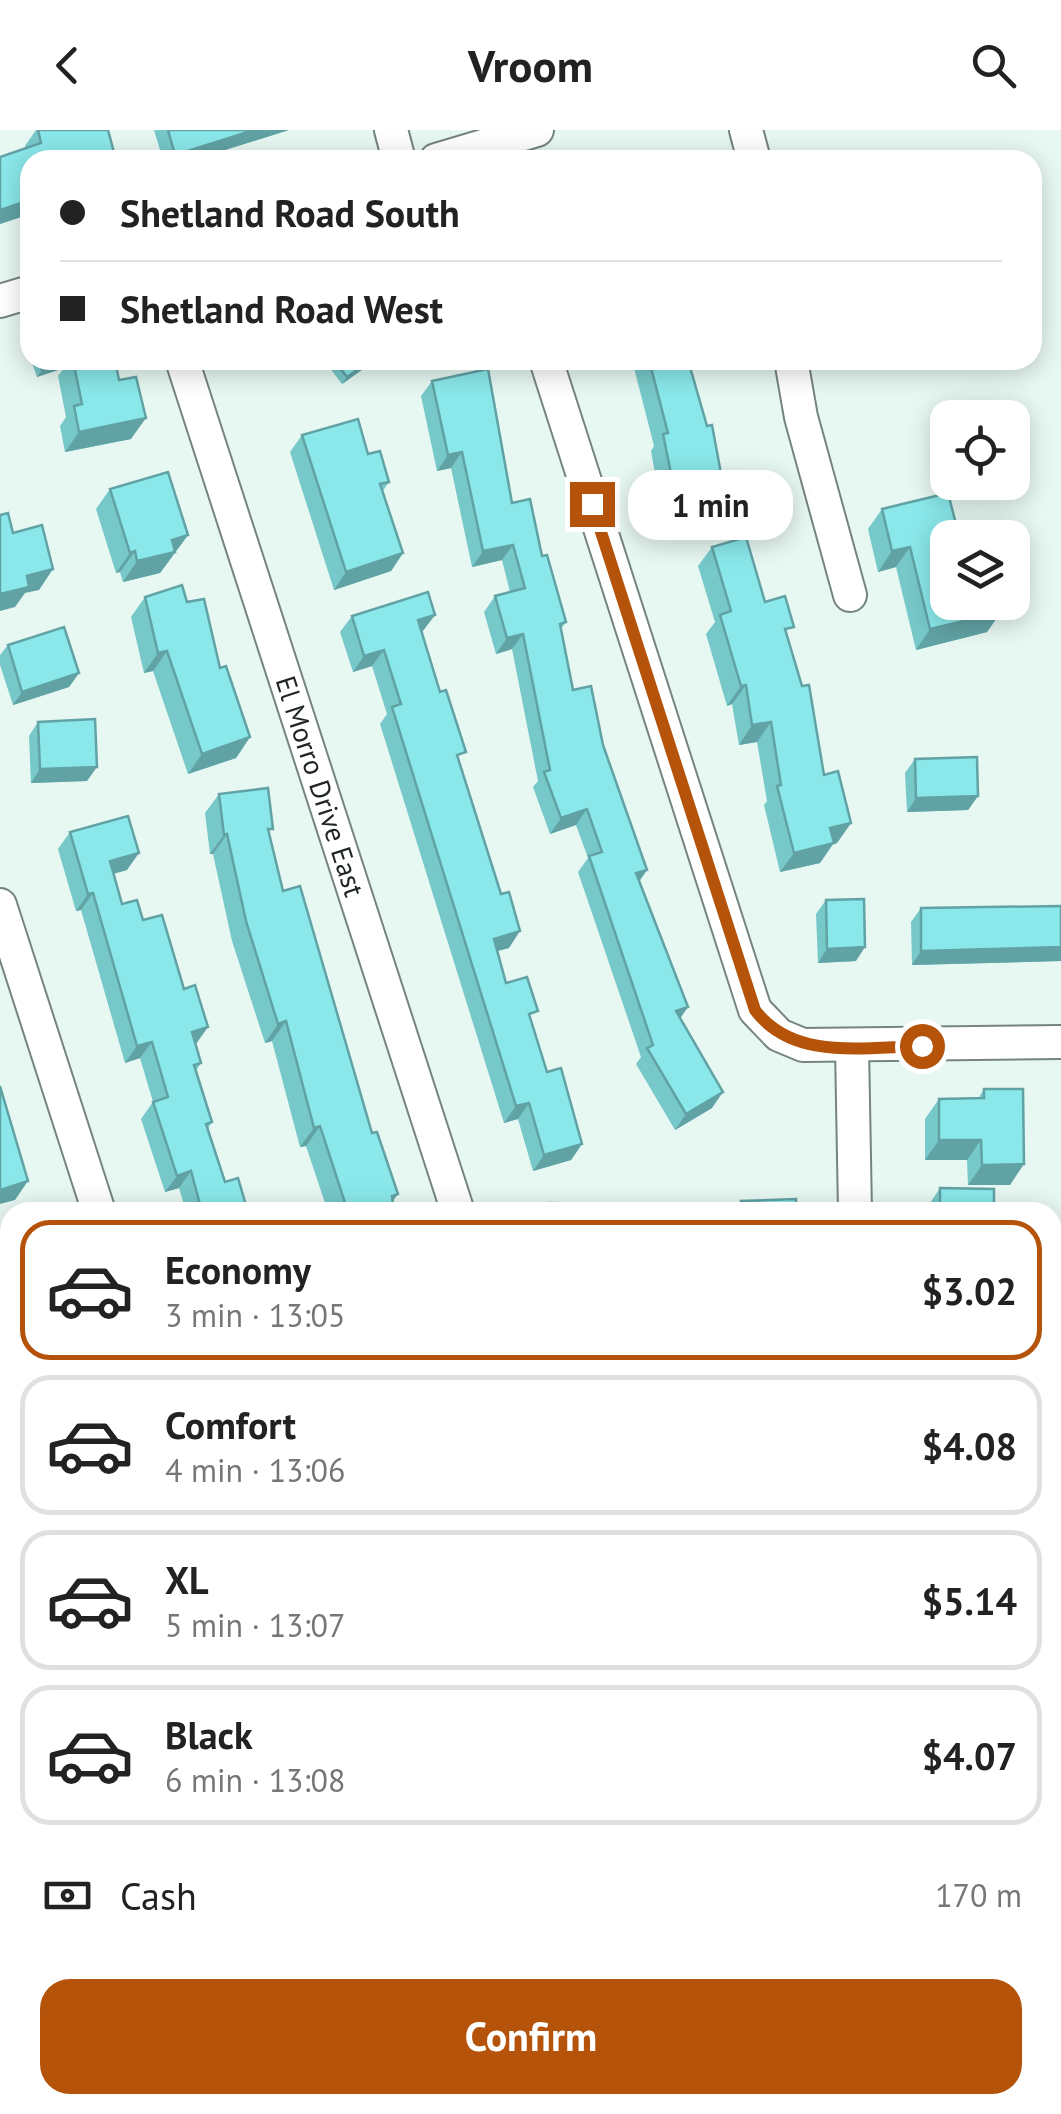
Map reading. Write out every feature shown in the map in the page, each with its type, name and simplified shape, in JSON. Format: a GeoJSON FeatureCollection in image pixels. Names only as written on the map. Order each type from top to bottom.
{"type":"FeatureCollection","features":[{"type":"Feature","properties":{"kind":"street"},"geometry":{"type":"LineString","coordinates":[[489,150],[537,130]]}},
{"type":"Feature","properties":{"kind":"street","name":"El Morro Drive East"},"geometry":{"type":"LineString","coordinates":[[185,370],[455,1202]]}},
{"type":"Feature","properties":{"kind":"street"},"geometry":{"type":"LineString","coordinates":[[549,370],[755,1010],[778,1034],[804,1045],[852,1048],[1061,1042]]}},
{"type":"Feature","properties":{"kind":"street"},"geometry":{"type":"LineString","coordinates":[[793,370],[801,416],[850,596]]}},
{"type":"Feature","properties":{"kind":"street"},"geometry":{"type":"LineString","coordinates":[[0,905],[95,1202]]}},
{"type":"Feature","properties":{"kind":"street"},"geometry":{"type":"LineString","coordinates":[[852,1048],[855,1202]]}},
{"type":"Feature","properties":{"kind":"building"},"geometry":{"type":"Polygon","coordinates":[[[38,130],[108,130],[113,150],[20,150],[41,143],[38,130]]]}},
{"type":"Feature","properties":{"kind":"building"},"geometry":{"type":"Polygon","coordinates":[[[168,130],[254,130],[191,150],[174,150],[168,130]]]}},
{"type":"Feature","properties":{"kind":"building"},"geometry":{"type":"Polygon","coordinates":[[[20,150],[20,203],[0,210],[0,157],[20,150]]]}},
{"type":"Feature","properties":{"kind":"building"},"geometry":{"type":"Polygon","coordinates":[[[75,370],[117,370],[119,380],[136,377],[146,418],[79,432],[74,406],[82,404],[75,370]]]}},
{"type":"Feature","properties":{"kind":"building"},"geometry":{"type":"Polygon","coordinates":[[[488,370],[512,503],[530,499],[542,556],[547,555],[566,622],[560,624],[573,690],[591,686],[603,745],[647,870],[636,873],[688,1007],[676,1011],[723,1092],[686,1114],[647,1048],[653,1045],[589,856],[602,852],[587,809],[561,818],[544,772],[550,770],[523,634],[507,638],[495,596],[525,588],[513,545],[483,551],[462,452],[448,455],[432,381],[488,370]]]}},
{"type":"Feature","properties":{"kind":"building"},"geometry":{"type":"Polygon","coordinates":[[[652,370],[691,370],[707,426],[712,425],[722,479],[674,488],[663,434],[668,433],[652,370]]]}},
{"type":"Feature","properties":{"kind":"building"},"geometry":{"type":"Polygon","coordinates":[[[358,419],[368,454],[380,451],[389,482],[380,484],[403,553],[346,572],[302,435],[358,419]]]}},
{"type":"Feature","properties":{"kind":"building"},"geometry":{"type":"Polygon","coordinates":[[[168,472],[188,535],[172,540],[175,552],[137,561],[135,551],[130,553],[110,489],[168,472]]]}},
{"type":"Feature","properties":{"kind":"building"},"geometry":{"type":"Polygon","coordinates":[[[930,497],[950,500],[955,520],[930,520],[930,620],[968,620],[930,629],[910,547],[892,551],[882,509],[930,497]]]}},
{"type":"Feature","properties":{"kind":"building"},"geometry":{"type":"Polygon","coordinates":[[[8,513],[13,533],[42,525],[53,569],[27,576],[29,587],[0,594],[0,515],[8,513]]]}},
{"type":"Feature","properties":{"kind":"building"},"geometry":{"type":"Polygon","coordinates":[[[746,537],[765,602],[785,596],[794,627],[785,629],[802,686],[809,685],[824,775],[838,771],[851,823],[830,828],[834,843],[794,853],[777,786],[781,785],[771,722],[752,725],[746,685],[741,686],[720,615],[731,611],[712,547],[746,537]]]}},
{"type":"Feature","properties":{"kind":"building"},"geometry":{"type":"Polygon","coordinates":[[[182,585],[187,602],[204,599],[220,668],[226,666],[250,737],[202,754],[167,651],[158,653],[145,597],[182,585]]]}},
{"type":"Feature","properties":{"kind":"building"},"geometry":{"type":"Polygon","coordinates":[[[428,592],[435,615],[418,620],[440,692],[446,690],[466,752],[457,755],[501,894],[509,892],[520,931],[494,939],[506,983],[527,977],[538,1011],[529,1014],[547,1072],[561,1068],[582,1144],[544,1155],[529,1103],[516,1106],[392,707],[401,704],[384,650],[364,656],[352,616],[428,592]]]}},
{"type":"Feature","properties":{"kind":"building"},"geometry":{"type":"Polygon","coordinates":[[[64,627],[79,673],[22,692],[8,645],[64,627]]]}},
{"type":"Feature","properties":{"kind":"building"},"geometry":{"type":"Polygon","coordinates":[[[95,719],[97,767],[40,769],[38,722],[95,719]]]}},
{"type":"Feature","properties":{"kind":"building"},"geometry":{"type":"Polygon","coordinates":[[[977,757],[978,796],[916,798],[915,759],[977,757]]]}},
{"type":"Feature","properties":{"kind":"building"},"geometry":{"type":"Polygon","coordinates":[[[268,788],[273,829],[268,829],[283,891],[300,886],[372,1133],[377,1132],[398,1194],[392,1196],[393,1202],[345,1202],[320,1126],[314,1128],[286,1021],[278,1024],[246,921],[227,834],[224,835],[219,794],[268,788]]]}},
{"type":"Feature","properties":{"kind":"building"},"geometry":{"type":"Polygon","coordinates":[[[128,816],[139,853],[110,861],[122,904],[137,900],[143,920],[162,915],[184,989],[195,985],[208,1027],[192,1032],[201,1063],[194,1065],[212,1122],[206,1124],[225,1182],[238,1178],[245,1202],[199,1202],[191,1171],[177,1176],[153,1102],[168,1097],[152,1042],[137,1046],[93,893],[88,894],[70,832],[128,816]]]}},
{"type":"Feature","properties":{"kind":"building"},"geometry":{"type":"Polygon","coordinates":[[[864,899],[865,947],[827,949],[826,900],[864,899]]]}},
{"type":"Feature","properties":{"kind":"building"},"geometry":{"type":"Polygon","coordinates":[[[1061,906],[1061,947],[921,951],[921,908],[1061,906]]]}},
{"type":"Feature","properties":{"kind":"building"},"geometry":{"type":"Polygon","coordinates":[[[0,1086],[28,1181],[0,1190],[0,1086]]]}},
{"type":"Feature","properties":{"kind":"building"},"geometry":{"type":"Polygon","coordinates":[[[984,1089],[1023,1089],[1024,1164],[982,1165],[981,1140],[939,1140],[939,1099],[984,1098],[984,1089]]]}},
{"type":"Feature","properties":{"kind":"building"},"geometry":{"type":"Polygon","coordinates":[[[940,1188],[994,1189],[994,1202],[940,1202],[940,1188]]]}},
{"type":"Feature","properties":{"kind":"building"},"geometry":{"type":"Polygon","coordinates":[[[796,1199],[796,1202],[741,1201],[796,1199]]]}},
{"type":"Feature","properties":{"kind":"route"},"geometry":{"type":"LineString","coordinates":[[592,504],[755,1010],[778,1034],[804,1045],[922,1046]]}}]}
